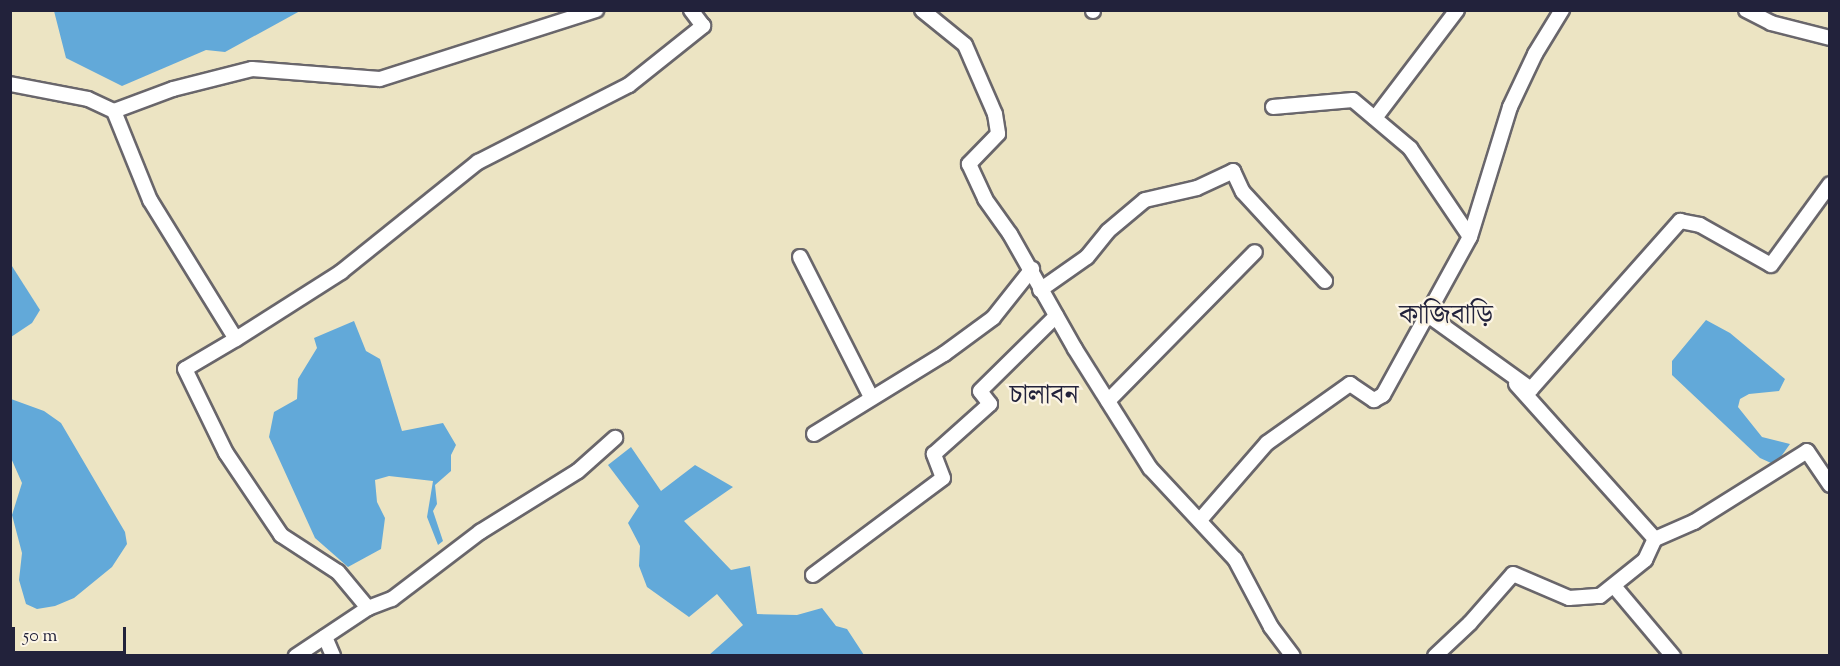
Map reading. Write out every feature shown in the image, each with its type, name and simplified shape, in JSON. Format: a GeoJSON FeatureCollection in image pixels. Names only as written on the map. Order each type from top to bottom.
{"type":"FeatureCollection","features":[{"type":"Feature","properties":{"kind":"street"},"geometry":{"type":"LineString","coordinates":[[114,111],[173,89],[252,69],[380,78],[596,10]]}},
{"type":"Feature","properties":{"kind":"street"},"geometry":{"type":"LineString","coordinates":[[368,608],[338,572],[281,535],[226,453],[185,369],[341,272],[477,162],[629,85],[703,26],[691,10]]}},
{"type":"Feature","properties":{"kind":"street"},"geometry":{"type":"LineString","coordinates":[[922,10],[964,45],[995,114],[998,134],[969,164],[985,199],[1032,269],[1040,290],[1150,468],[1235,559],[1270,627],[1293,656]]}},
{"type":"Feature","properties":{"kind":"street"},"geometry":{"type":"LineString","coordinates":[[1375,118],[1457,10]]}},
{"type":"Feature","properties":{"kind":"street"},"geometry":{"type":"LineString","coordinates":[[1200,520],[1267,443],[1350,384],[1374,400],[1383,395],[1470,237],[1510,107],[1535,54],[1563,10]]}},
{"type":"Feature","properties":{"kind":"street"},"geometry":{"type":"LineString","coordinates":[[1746,10],[1775,17],[1830,38]]}},
{"type":"Feature","properties":{"kind":"street"},"geometry":{"type":"LineString","coordinates":[[10,84],[88,99],[114,111],[150,200],[236,339]]}},
{"type":"Feature","properties":{"kind":"street"},"geometry":{"type":"LineString","coordinates":[[1272,107],[1353,100],[1410,148],[1470,237]]}},
{"type":"Feature","properties":{"kind":"street"},"geometry":{"type":"LineString","coordinates":[[1040,290],[1087,257],[1108,231],[1145,200],[1197,188],[1233,171],[1243,192],[1325,281]]}},
{"type":"Feature","properties":{"kind":"street"},"geometry":{"type":"LineString","coordinates":[[1428,315],[1525,387],[1536,387],[1680,221],[1700,225],[1771,265],[1830,184]]}},
{"type":"Feature","properties":{"kind":"street"},"geometry":{"type":"LineString","coordinates":[[1108,401],[1255,252]]}},
{"type":"Feature","properties":{"kind":"street"},"geometry":{"type":"LineString","coordinates":[[800,257],[871,397]]}},
{"type":"Feature","properties":{"kind":"street"},"geometry":{"type":"LineString","coordinates":[[814,434],[944,354],[993,318],[1032,269]]}},
{"type":"Feature","properties":{"kind":"street"},"geometry":{"type":"LineString","coordinates":[[813,574],[943,478],[934,454],[990,404],[980,391],[1056,316]]}},
{"type":"Feature","properties":{"kind":"street"},"geometry":{"type":"LineString","coordinates":[[1507,374],[1654,539]]}},
{"type":"Feature","properties":{"kind":"street"},"geometry":{"type":"LineString","coordinates":[[296,656],[368,608],[392,599],[480,532],[578,471],[615,438]]}},
{"type":"Feature","properties":{"kind":"street"},"geometry":{"type":"LineString","coordinates":[[1435,656],[1470,623],[1513,574],[1569,598],[1600,596],[1645,560],[1654,539],[1694,522],[1807,451],[1830,485]]}},
{"type":"Feature","properties":{"kind":"street"},"geometry":{"type":"LineString","coordinates":[[1614,586],[1673,656]]}},
{"type":"Feature","properties":{"kind":"street"},"geometry":{"type":"LineString","coordinates":[[325,637],[333,656]]}},
{"type":"Feature","properties":{"kind":"water"},"geometry":{"type":"Polygon","coordinates":[[[54,10],[300,11],[225,52],[206,50],[122,86],[66,58],[54,10]]]}},
{"type":"Feature","properties":{"kind":"water"},"geometry":{"type":"Polygon","coordinates":[[[10,263],[40,310],[32,323],[11,337],[10,263]]]}},
{"type":"Feature","properties":{"kind":"water"},"geometry":{"type":"Polygon","coordinates":[[[1706,320],[1730,333],[1785,379],[1779,391],[1749,394],[1740,399],[1738,407],[1762,437],[1790,444],[1780,458],[1771,463],[1760,458],[1672,375],[1672,361],[1706,320]]]}},
{"type":"Feature","properties":{"kind":"water"},"geometry":{"type":"Polygon","coordinates":[[[354,321],[366,351],[380,359],[402,431],[443,423],[456,445],[451,455],[451,471],[435,485],[437,504],[433,511],[443,541],[438,545],[427,517],[433,481],[389,476],[375,480],[377,502],[385,518],[381,549],[348,567],[315,538],[269,437],[274,412],[297,399],[298,379],[317,348],[314,338],[354,321]]]}},
{"type":"Feature","properties":{"kind":"water"},"geometry":{"type":"Polygon","coordinates":[[[11,399],[44,411],[61,423],[125,532],[127,544],[112,567],[74,598],[55,606],[37,609],[26,604],[19,580],[22,553],[12,515],[22,483],[11,458],[11,399]]]}},
{"type":"Feature","properties":{"kind":"water"},"geometry":{"type":"Polygon","coordinates":[[[631,447],[661,491],[695,465],[733,487],[684,521],[731,570],[750,566],[757,614],[797,615],[822,608],[836,626],[847,629],[864,655],[709,655],[743,625],[717,594],[689,617],[647,587],[639,566],[640,546],[628,523],[639,506],[608,465],[631,447]]]}},
{"type":"Feature","properties":{"kind":"district","name":"কাজিবাড়ি"},"geometry":{"type":"Point","coordinates":[1446,317]}},
{"type":"Feature","properties":{"kind":"district","name":"চালাবন"},"geometry":{"type":"Point","coordinates":[1044,397]}}]}
